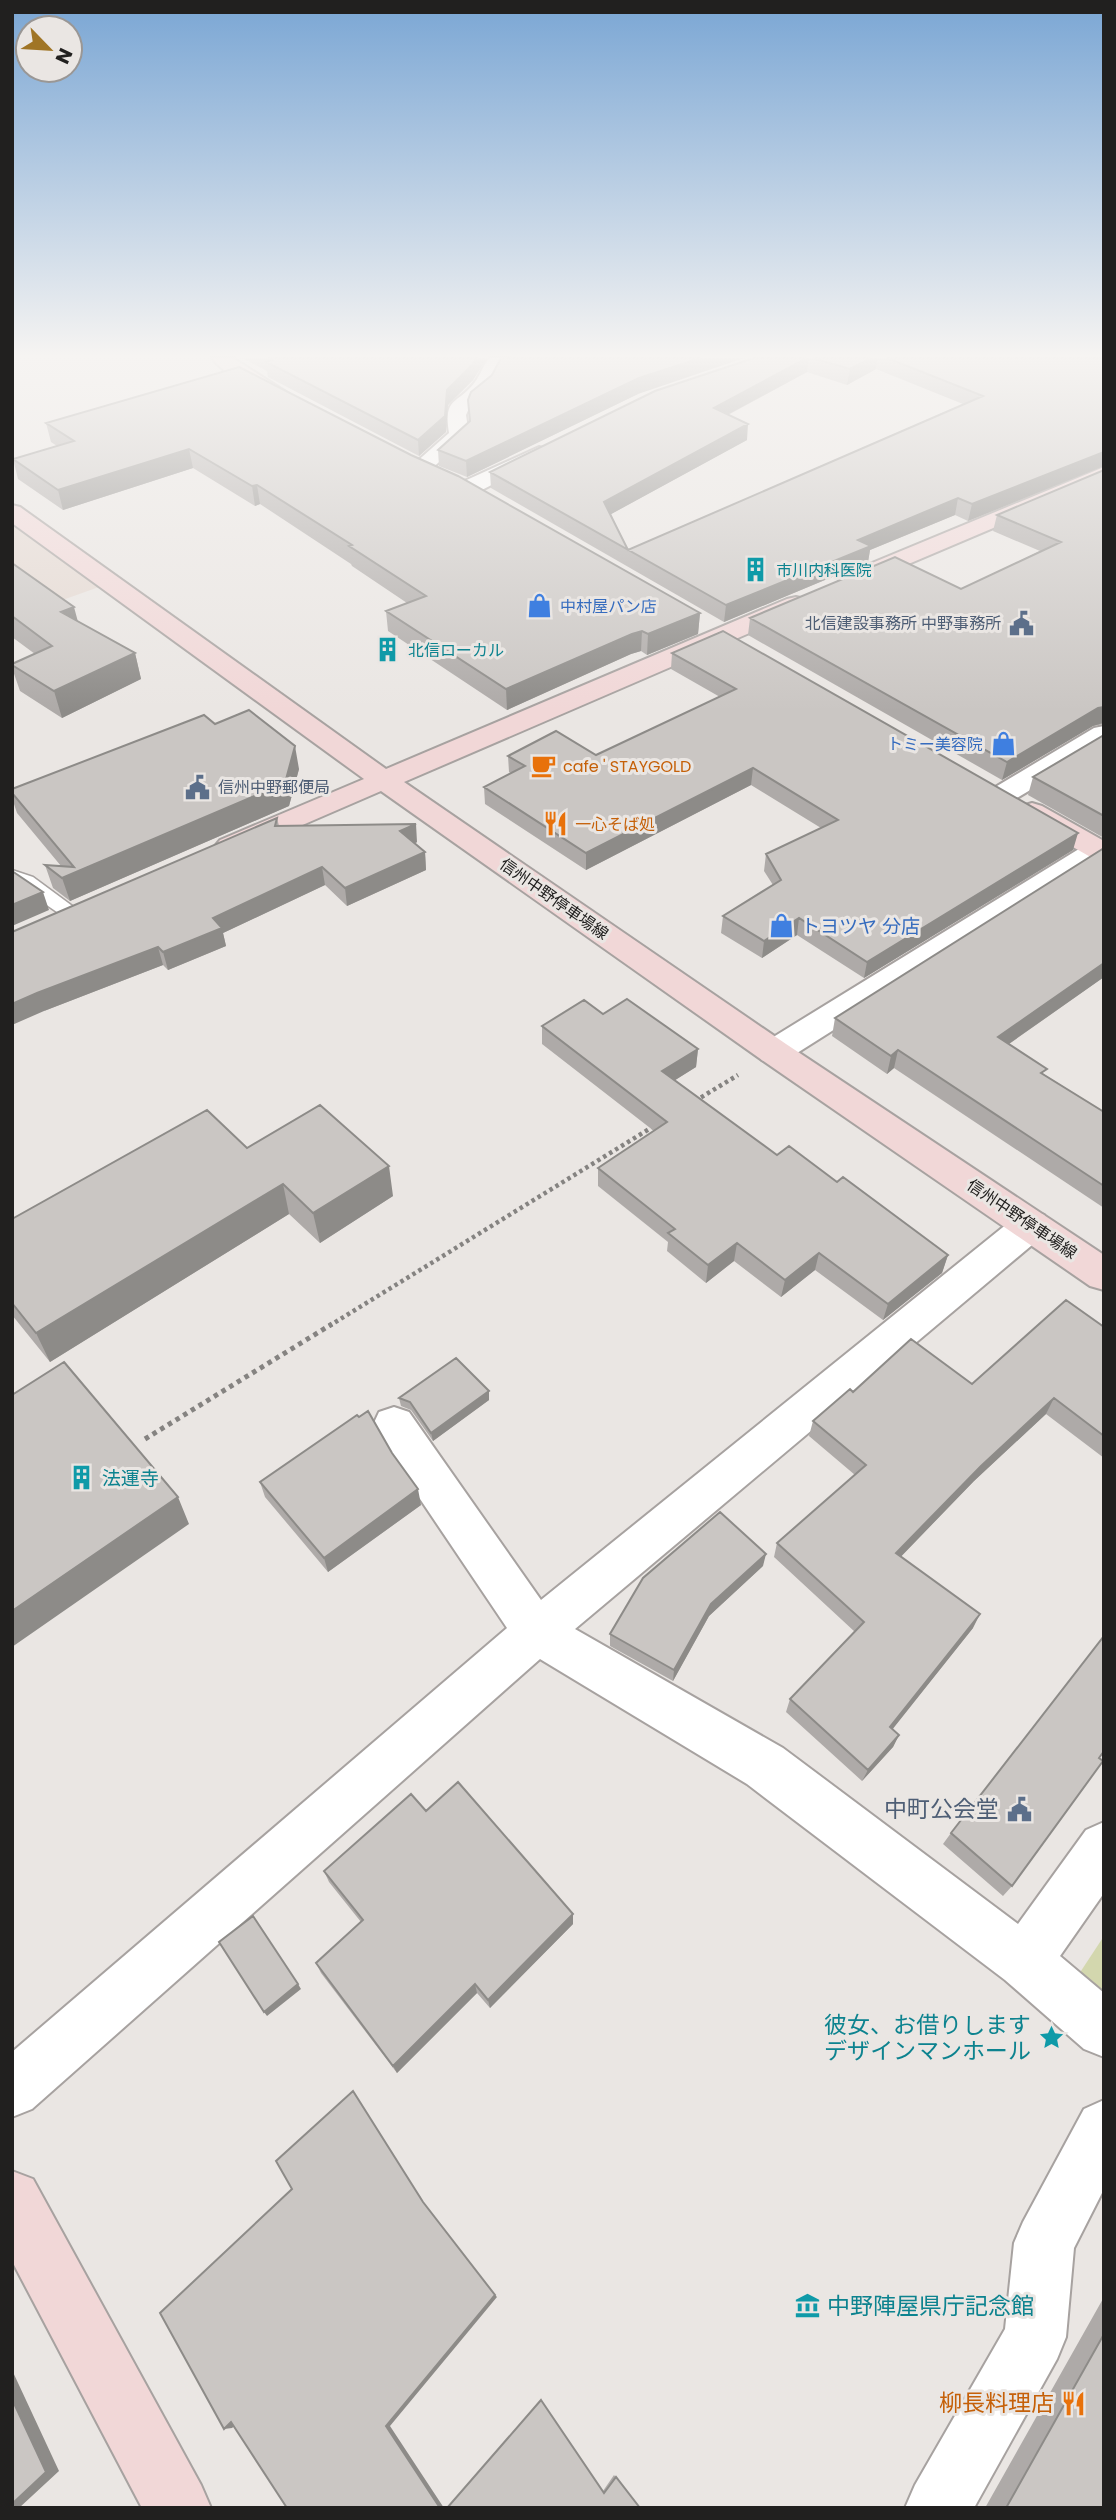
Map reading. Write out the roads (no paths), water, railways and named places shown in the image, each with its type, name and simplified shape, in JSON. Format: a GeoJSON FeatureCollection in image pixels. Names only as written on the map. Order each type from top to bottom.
{"type":"FeatureCollection","features":[{"type":"Feature","properties":{"kind":"street"},"geometry":{"type":"LineString","coordinates":[[440,476],[492,502]]}},
{"type":"Feature","properties":{"kind":"street"},"geometry":{"type":"LineString","coordinates":[[468,488],[493,476]]}},
{"type":"Feature","properties":{"kind":"street"},"geometry":{"type":"LineString","coordinates":[[209,855],[714,628],[1097,476]]}},
{"type":"Feature","properties":{"kind":"street","name":"信州中野停車場線"},"geometry":{"type":"LineString","coordinates":[[12,512],[383,779],[774,1052],[1104,1275]]}},
{"type":"Feature","properties":{"kind":"street"},"geometry":{"type":"LineString","coordinates":[[714,628],[750,648]]}},
{"type":"Feature","properties":{"kind":"street"},"geometry":{"type":"LineString","coordinates":[[1002,795],[1104,734]]}},
{"type":"Feature","properties":{"kind":"street"},"geometry":{"type":"LineString","coordinates":[[774,1052],[1100,851],[978,781]]}},
{"type":"Feature","properties":{"kind":"street"},"geometry":{"type":"LineString","coordinates":[[61,920],[97,904]]}},
{"type":"Feature","properties":{"kind":"street"},"geometry":{"type":"LineString","coordinates":[[12,2089],[537,1632],[1031,1225]]}},
{"type":"Feature","properties":{"kind":"street"},"geometry":{"type":"LineString","coordinates":[[394,1425],[537,1632],[765,1766],[1024,1961],[1104,2029]]}},
{"type":"Feature","properties":{"kind":"street"},"geometry":{"type":"LineString","coordinates":[[1024,1961],[1104,1848]]}},
{"type":"Feature","properties":{"kind":"street"},"geometry":{"type":"LineString","coordinates":[[938,2508],[1035,2337],[1044,2243],[1104,2129]]}},
{"type":"Feature","properties":{"kind":"street"},"geometry":{"type":"LineString","coordinates":[[12,2200],[178,2508]]}},
{"type":"Feature","properties":{"kind":"lane"},"geometry":{"type":"LineString","coordinates":[[12,874],[27,881],[61,920]]}},
{"type":"Feature","properties":{"kind":"place","name":"市川内科医院"},"geometry":{"type":"Point","coordinates":[756,570]}},
{"type":"Feature","properties":{"kind":"place","name":"中村屋パン店"},"geometry":{"type":"Point","coordinates":[540,606]}},
{"type":"Feature","properties":{"kind":"place","name":"北信建設事務所 中野事務所"},"geometry":{"type":"Point","coordinates":[1021,623]}},
{"type":"Feature","properties":{"kind":"place","name":"北信ローカル"},"geometry":{"type":"Point","coordinates":[388,650]}},
{"type":"Feature","properties":{"kind":"place","name":"トミー美容院"},"geometry":{"type":"Point","coordinates":[1003,744]}},
{"type":"Feature","properties":{"kind":"place","name":"cafe ' STAYGOLD"},"geometry":{"type":"Point","coordinates":[543,766]}},
{"type":"Feature","properties":{"kind":"place","name":"信州中野郵便局"},"geometry":{"type":"Point","coordinates":[198,787]}},
{"type":"Feature","properties":{"kind":"place","name":"一心そば処"},"geometry":{"type":"Point","coordinates":[555,824]}},
{"type":"Feature","properties":{"kind":"place","name":"トヨツヤ 分店"},"geometry":{"type":"Point","coordinates":[781,926]}},
{"type":"Feature","properties":{"kind":"place","name":"法運寺"},"geometry":{"type":"Point","coordinates":[82,1478]}},
{"type":"Feature","properties":{"kind":"place","name":"中町公会堂"},"geometry":{"type":"Point","coordinates":[1019,1809]}},
{"type":"Feature","properties":{"kind":"place","name":"彼女、お借りします デザインマンホール"},"geometry":{"type":"Point","coordinates":[1051,2038]}},
{"type":"Feature","properties":{"kind":"place","name":"中野陣屋県庁記念館"},"geometry":{"type":"Point","coordinates":[807,2306]}},
{"type":"Feature","properties":{"kind":"place","name":"柳長料理店"},"geometry":{"type":"Point","coordinates":[1074,2403]}}]}
